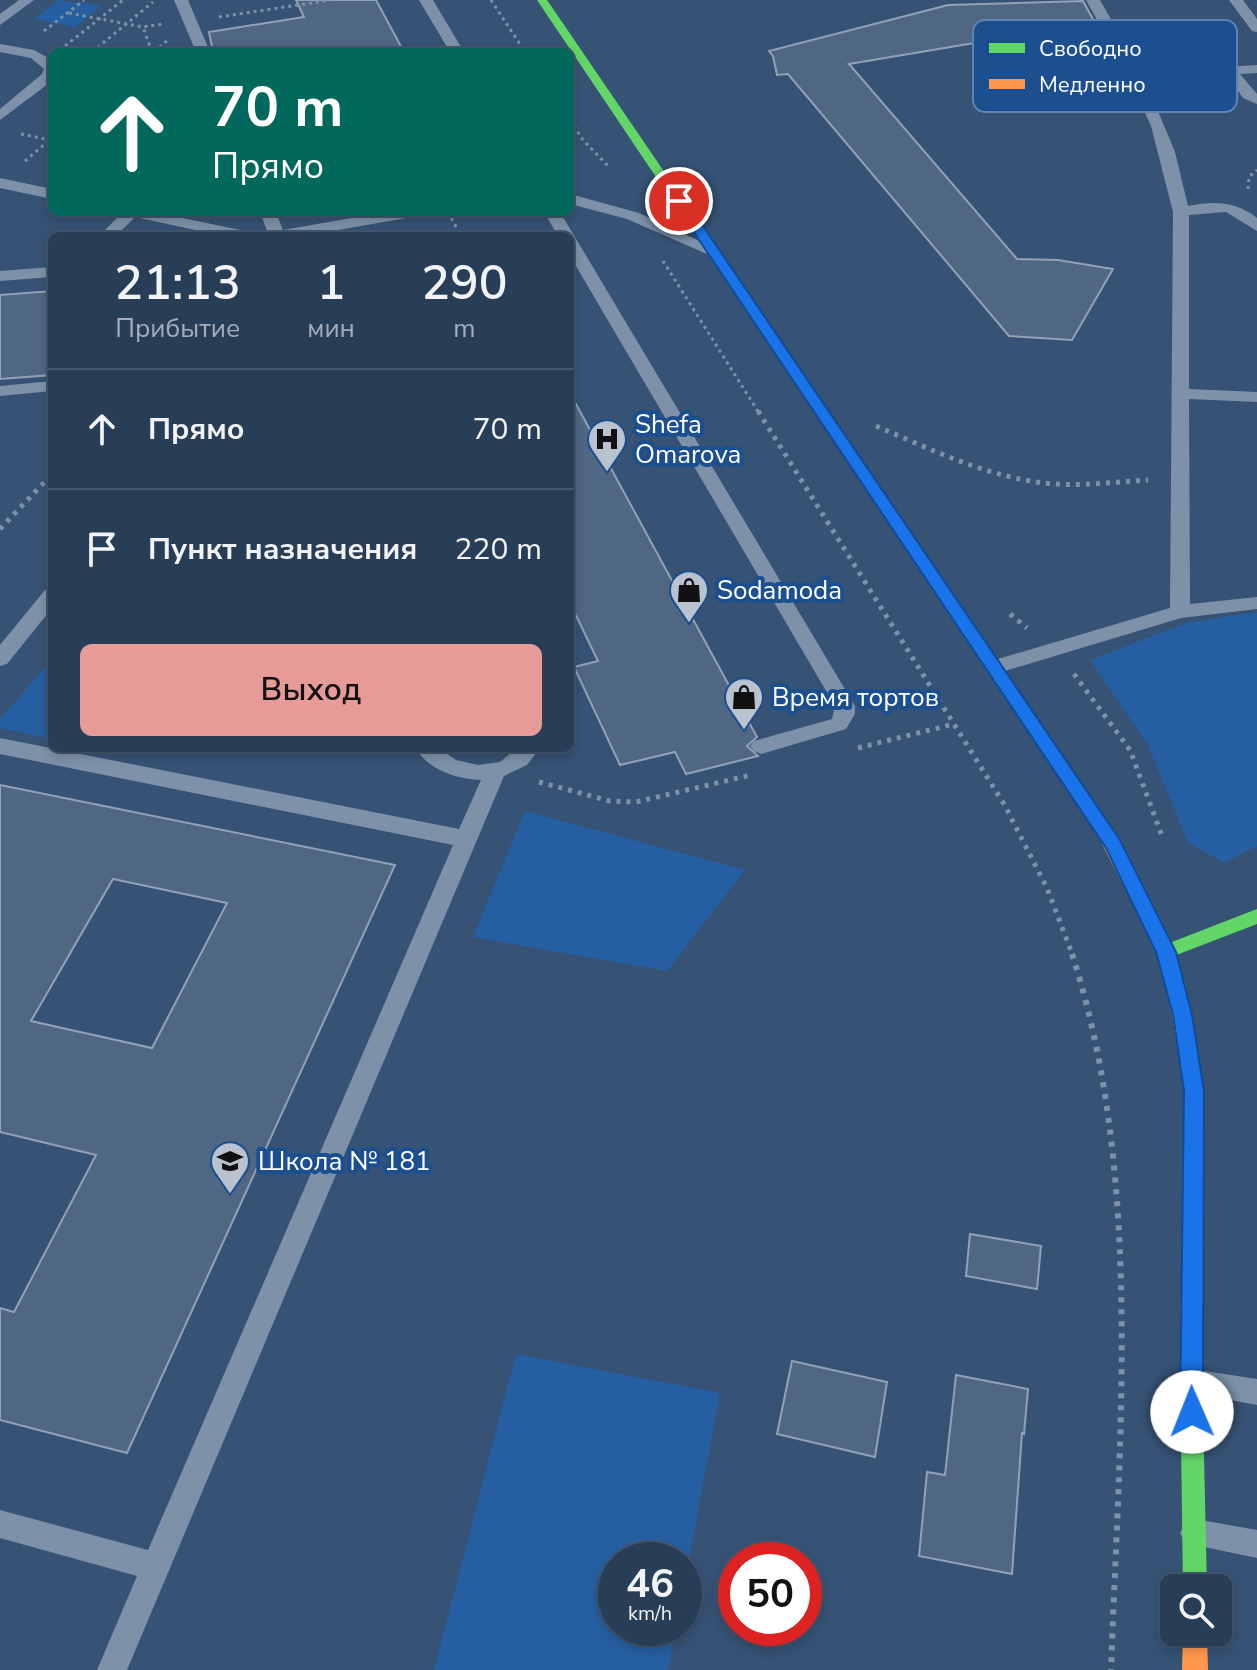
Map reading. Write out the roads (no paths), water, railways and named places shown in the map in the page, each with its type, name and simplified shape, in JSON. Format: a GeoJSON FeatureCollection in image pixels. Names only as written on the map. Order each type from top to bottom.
{"type":"FeatureCollection","features":[{"type":"Feature","properties":{"kind":"main road"},"geometry":{"type":"LineString","coordinates":[[542,0],[1114,845],[1166,952],[1182,1015],[1194,1091],[1191,1382],[1195,1574]]}},
{"type":"Feature","properties":{"kind":"main road"},"geometry":{"type":"LineString","coordinates":[[1166,952],[1257,916]]}},
{"type":"Feature","properties":{"kind":"main road"},"geometry":{"type":"LineString","coordinates":[[1195,1646],[1195,1670]]}},
{"type":"Feature","properties":{"kind":"lane"},"geometry":{"type":"LineString","coordinates":[[0,21],[27,0]]}},
{"type":"Feature","properties":{"kind":"lane"},"geometry":{"type":"LineString","coordinates":[[181,0],[201,48]]}},
{"type":"Feature","properties":{"kind":"lane"},"geometry":{"type":"LineString","coordinates":[[426,0],[455,48]]}},
{"type":"Feature","properties":{"kind":"lane"},"geometry":{"type":"LineString","coordinates":[[1093,0],[1105,20]]}},
{"type":"Feature","properties":{"kind":"lane"},"geometry":{"type":"LineString","coordinates":[[1236,0],[1257,28]]}},
{"type":"Feature","properties":{"kind":"lane"},"geometry":{"type":"LineString","coordinates":[[0,48],[44,59],[48,65]]}},
{"type":"Feature","properties":{"kind":"lane"},"geometry":{"type":"LineString","coordinates":[[1237,71],[1257,69]]}},
{"type":"Feature","properties":{"kind":"lane"},"geometry":{"type":"LineString","coordinates":[[0,116],[48,77]]}},
{"type":"Feature","properties":{"kind":"lane"},"geometry":{"type":"LineString","coordinates":[[1237,79],[1248,95],[1257,100]]}},
{"type":"Feature","properties":{"kind":"lane"},"geometry":{"type":"LineString","coordinates":[[1154,112],[1174,166],[1181,212],[1183,394],[1180,612]]}},
{"type":"Feature","properties":{"kind":"lane"},"geometry":{"type":"LineString","coordinates":[[0,183],[48,193]]}},
{"type":"Feature","properties":{"kind":"lane"},"geometry":{"type":"LineString","coordinates":[[574,200],[633,216],[713,251]]}},
{"type":"Feature","properties":{"kind":"lane"},"geometry":{"type":"LineString","coordinates":[[1181,212],[1223,206],[1239,210],[1257,226]]}},
{"type":"Feature","properties":{"kind":"lane"},"geometry":{"type":"LineString","coordinates":[[111,232],[128,216]]}},
{"type":"Feature","properties":{"kind":"lane"},"geometry":{"type":"LineString","coordinates":[[151,216],[226,232]]}},
{"type":"Feature","properties":{"kind":"lane"},"geometry":{"type":"LineString","coordinates":[[316,232],[393,216]]}},
{"type":"Feature","properties":{"kind":"lane"},"geometry":{"type":"LineString","coordinates":[[574,249],[845,706],[845,714],[835,727],[761,746]]}},
{"type":"Feature","properties":{"kind":"lane"},"geometry":{"type":"LineString","coordinates":[[0,276],[48,272]]}},
{"type":"Feature","properties":{"kind":"lane"},"geometry":{"type":"LineString","coordinates":[[0,391],[48,386]]}},
{"type":"Feature","properties":{"kind":"lane"},"geometry":{"type":"LineString","coordinates":[[1183,394],[1257,397]]}},
{"type":"Feature","properties":{"kind":"lane"},"geometry":{"type":"LineString","coordinates":[[0,659],[48,600]]}},
{"type":"Feature","properties":{"kind":"lane"},"geometry":{"type":"LineString","coordinates":[[995,667],[1180,612],[1257,603]]}},
{"type":"Feature","properties":{"kind":"lane"},"geometry":{"type":"LineString","coordinates":[[0,746],[466,839]]}},
{"type":"Feature","properties":{"kind":"lane"},"geometry":{"type":"LineString","coordinates":[[429,752],[435,759],[462,771],[496,770],[526,752]]}},
{"type":"Feature","properties":{"kind":"lane"},"geometry":{"type":"LineString","coordinates":[[112,1670],[496,770]]}},
{"type":"Feature","properties":{"kind":"lane"},"geometry":{"type":"LineString","coordinates":[[1191,1382],[1257,1392]]}},
{"type":"Feature","properties":{"kind":"lane"},"geometry":{"type":"LineString","coordinates":[[0,1524],[156,1567]]}},
{"type":"Feature","properties":{"kind":"lane"},"geometry":{"type":"LineString","coordinates":[[1195,1533],[1257,1544]]}},
{"type":"Feature","properties":{"kind":"place","name":"Shefa Omarova"},"geometry":{"type":"Point","coordinates":[607,473]}},
{"type":"Feature","properties":{"kind":"place","name":"Sodamoda"},"geometry":{"type":"Point","coordinates":[689,624]}},
{"type":"Feature","properties":{"kind":"place","name":"Время тортов"},"geometry":{"type":"Point","coordinates":[744,731]}},
{"type":"Feature","properties":{"kind":"place","name":"Школа № 181"},"geometry":{"type":"Point","coordinates":[230,1195]}}]}
